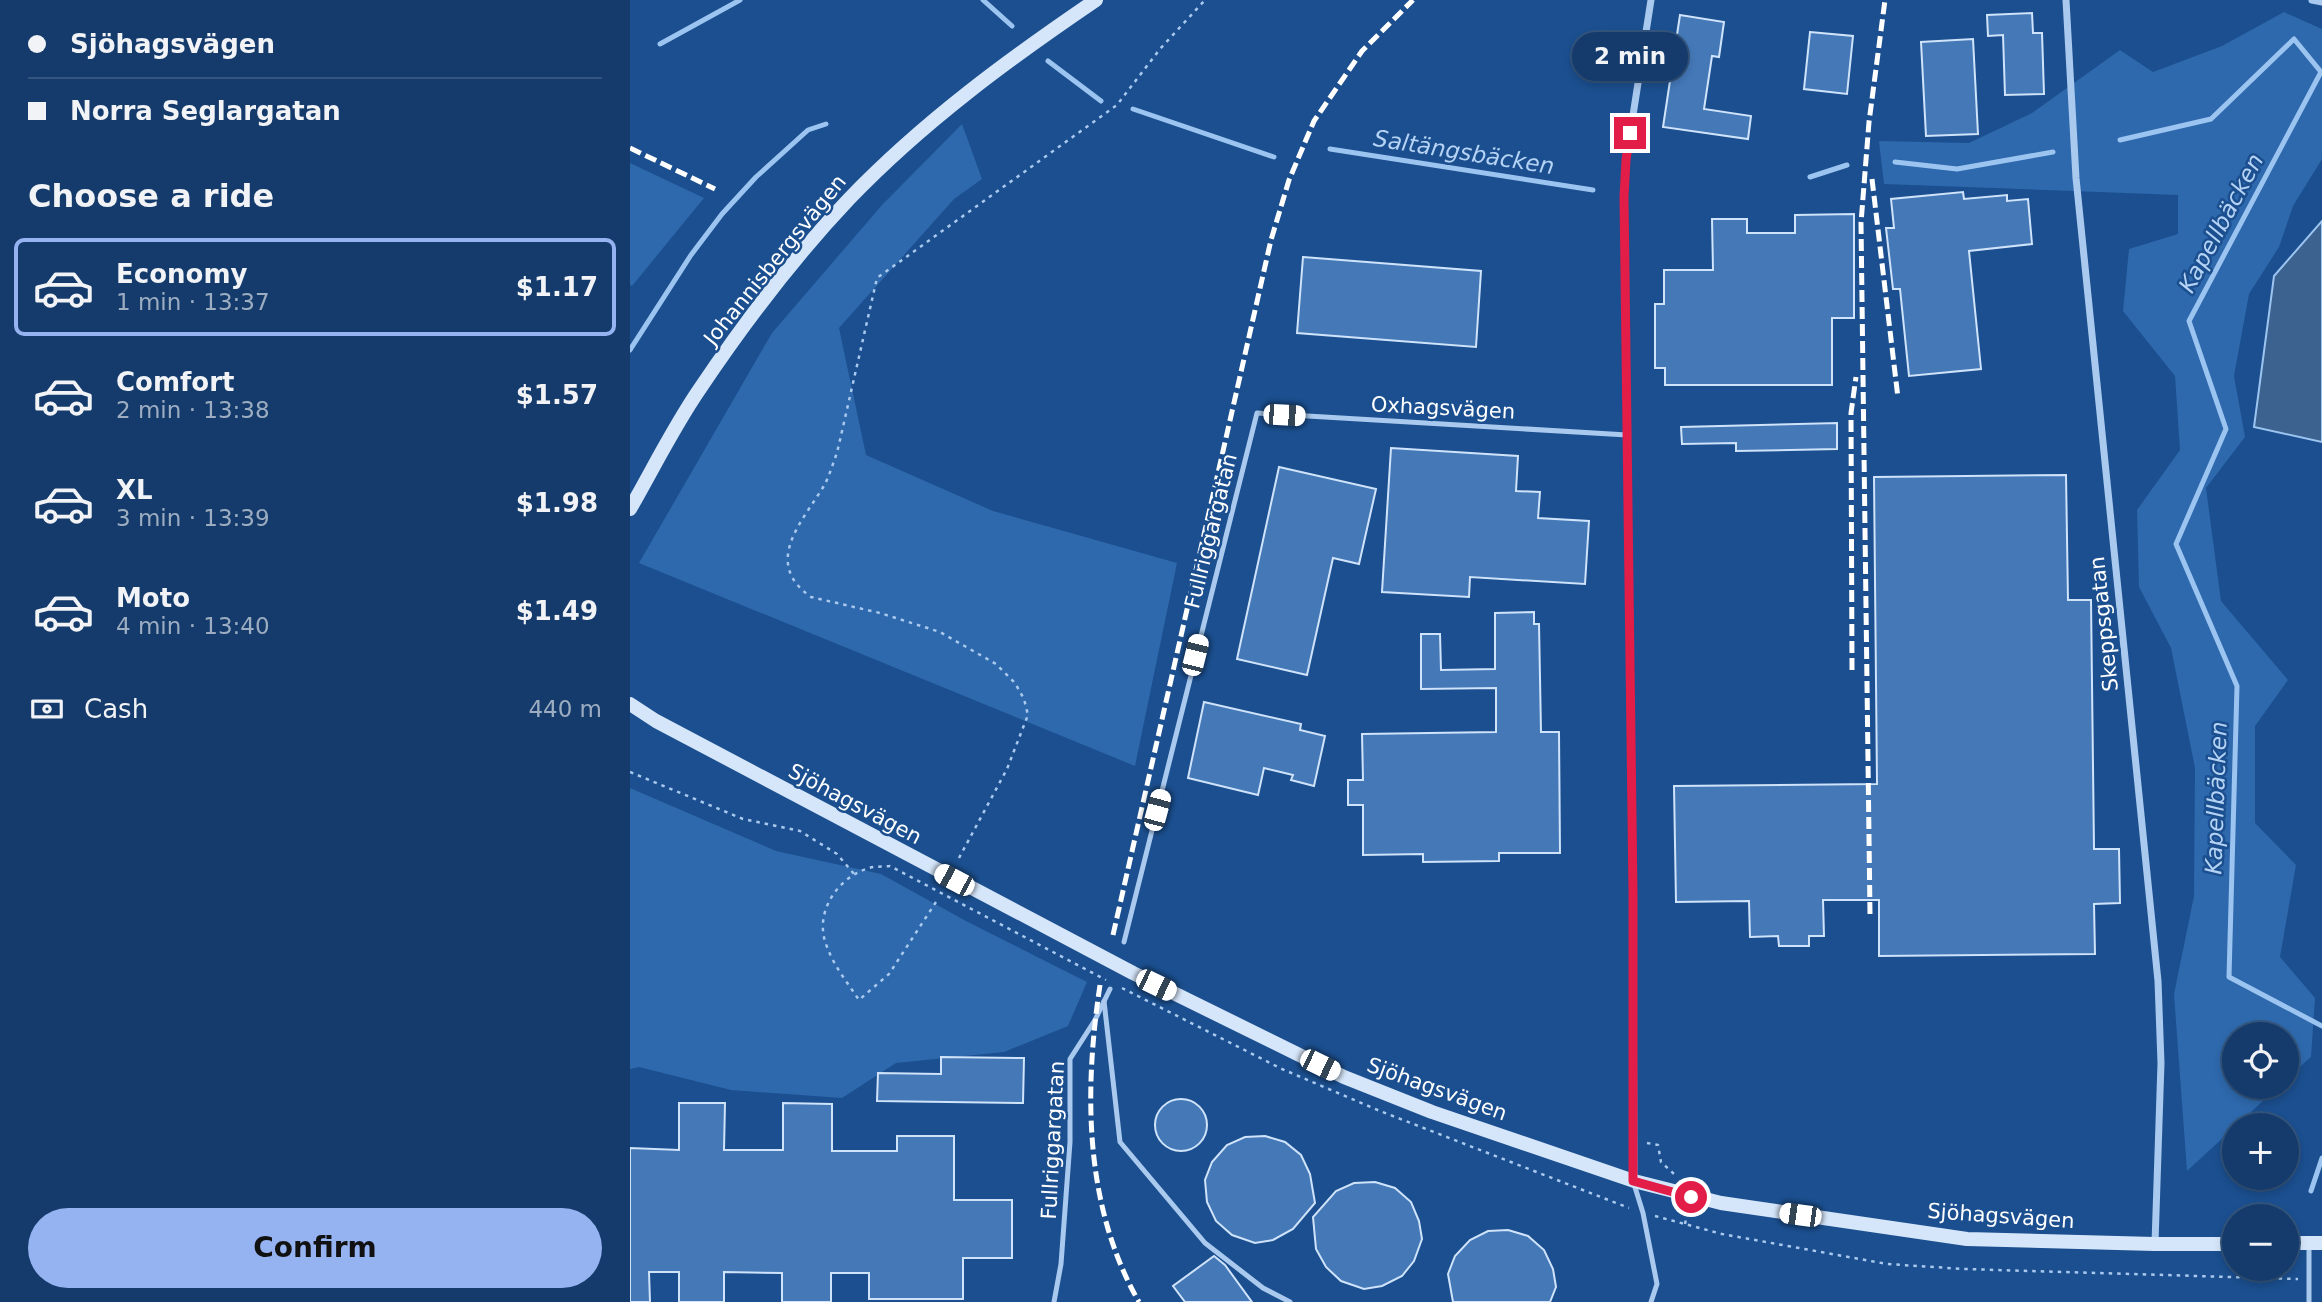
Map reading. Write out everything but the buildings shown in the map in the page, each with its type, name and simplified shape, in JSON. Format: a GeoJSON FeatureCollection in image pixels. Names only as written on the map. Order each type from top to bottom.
{"type":"FeatureCollection","features":[{"type":"Feature","properties":{"kind":"main road","name":"Johannisbergsvägen"},"geometry":{"type":"LineString","coordinates":[[630,509],[666,442],[698,391],[751,316],[849,199],[950,106],[1025,49],[1097,0]]}},
{"type":"Feature","properties":{"kind":"main road","name":"Sjöhagsvägen"},"geometry":{"type":"LineString","coordinates":[[630,704],[656,721],[1133,973],[1344,1077],[1432,1112],[1633,1181],[1721,1203],[1967,1239],[2222,1244]]}},
{"type":"Feature","properties":{"kind":"main road","name":"Sjöhagsvägen"},"geometry":{"type":"LineString","coordinates":[[630,714],[656,721]]}},
{"type":"Feature","properties":{"kind":"street"},"geometry":{"type":"LineString","coordinates":[[1633,1181],[1626,160],[1651,0]]}},
{"type":"Feature","properties":{"kind":"street","name":"Skeppsgatan"},"geometry":{"type":"LineString","coordinates":[[2066,0],[2077,191],[2158,981],[2161,1063],[2155,1244]]}},
{"type":"Feature","properties":{"kind":"street"},"geometry":{"type":"LineString","coordinates":[[2312,0],[2322,2]]}},
{"type":"Feature","properties":{"kind":"lane","name":"Oxhagsvägen"},"geometry":{"type":"LineString","coordinates":[[1257,413],[1627,435]]}},
{"type":"Feature","properties":{"kind":"lane","name":"Fullriggargatan"},"geometry":{"type":"LineString","coordinates":[[1124,942],[1257,413]]}},
{"type":"Feature","properties":{"kind":"lane","name":"Fullriggargatan"},"geometry":{"type":"LineString","coordinates":[[1054,1302],[1061,1264],[1070,1142],[1070,1059],[1110,989]]}},
{"type":"Feature","properties":{"kind":"lane"},"geometry":{"type":"LineString","coordinates":[[1104,1001],[1120,1142],[1205,1243],[1263,1288],[1290,1302]]}},
{"type":"Feature","properties":{"kind":"lane"},"geometry":{"type":"LineString","coordinates":[[1633,1181],[1643,1213],[1657,1284],[1651,1302]]}},
{"type":"Feature","properties":{"kind":"lane"},"geometry":{"type":"LineString","coordinates":[[2309,1302],[2309,1279],[2315,1243]]}},
{"type":"Feature","properties":{"kind":"path"},"geometry":{"type":"LineString","coordinates":[[960,858],[1007,769],[1028,715],[1015,683],[996,663],[940,632],[880,613],[811,597],[802,590],[789,570],[786,559],[788,548],[792,535],[828,479],[837,453],[877,278],[1117,105],[1160,49],[1205,0]]}},
{"type":"Feature","properties":{"kind":"path"},"geometry":{"type":"LineString","coordinates":[[630,772],[743,819],[800,831],[837,854],[854,874]]}},
{"type":"Feature","properties":{"kind":"path"},"geometry":{"type":"LineString","coordinates":[[936,902],[889,974],[859,1000],[835,964],[825,942],[825,910],[838,887],[854,874],[871,867],[890,866],[1126,990]]}},
{"type":"Feature","properties":{"kind":"path"},"geometry":{"type":"LineString","coordinates":[[1643,1213],[1722,1234],[1887,1264],[1978,1270],[2309,1279]]}},
{"type":"Feature","properties":{"kind":"shaded area"},"geometry":{"type":"Polygon","coordinates":[[[2284,12],[2322,29],[2322,159],[2293,206],[2279,247],[2249,294],[2234,376],[2245,437],[2206,488],[2221,601],[2288,680],[2255,726],[2255,823],[2296,865],[2280,957],[2315,998],[2311,1057],[2299,1068],[2299,1022],[2222,1022],[2222,1099],[2265,1099],[2250,1113],[2222,1113],[2222,1139],[2187,1171],[2174,994],[2194,896],[2195,768],[2171,648],[2139,587],[2137,510],[2180,450],[2175,376],[2123,311],[2129,249],[2178,234],[2178,195],[1884,184],[1879,141],[1969,143],[2032,113],[2120,50],[2153,72],[2222,46],[2284,12]]]}},
{"type":"Feature","properties":{"kind":"shaded area"},"geometry":{"type":"Polygon","coordinates":[[[962,124],[982,179],[954,199],[839,328],[866,455],[993,511],[1177,563],[1135,766],[639,563],[772,333],[882,205],[962,124]]]}},
{"type":"Feature","properties":{"kind":"shaded area"},"geometry":{"type":"Polygon","coordinates":[[[630,163],[704,198],[632,286],[630,285],[630,163]]]}},
{"type":"Feature","properties":{"kind":"shaded area"},"geometry":{"type":"Polygon","coordinates":[[[2322,221],[2322,442],[2254,427],[2274,276],[2322,221]]]}},
{"type":"Feature","properties":{"kind":"shaded area"},"geometry":{"type":"Polygon","coordinates":[[[630,788],[776,851],[881,874],[966,921],[1087,982],[1068,1026],[1004,1052],[896,1063],[842,1098],[731,1090],[639,1067],[630,1069],[630,788]]]}},
{"type":"Feature","properties":{"kind":"waterway","name":"Saltängsbäcken"},"geometry":{"type":"LineString","coordinates":[[660,44],[740,0]]}},
{"type":"Feature","properties":{"kind":"waterway","name":"Saltängsbäcken"},"geometry":{"type":"LineString","coordinates":[[983,0],[1012,26]]}},
{"type":"Feature","properties":{"kind":"waterway","name":"Kapellbäcken"},"geometry":{"type":"LineString","coordinates":[[2120,140],[2211,119],[2294,39],[2321,72],[2189,321],[2226,429],[2176,544],[2237,686],[2229,977],[2322,1026]]}},
{"type":"Feature","properties":{"kind":"waterway","name":"Saltängsbäcken"},"geometry":{"type":"LineString","coordinates":[[1048,61],[1101,101]]}},
{"type":"Feature","properties":{"kind":"waterway","name":"Saltängsbäcken"},"geometry":{"type":"LineString","coordinates":[[1133,109],[1274,157]]}},
{"type":"Feature","properties":{"kind":"waterway"},"geometry":{"type":"LineString","coordinates":[[630,350],[691,255],[722,214],[756,177],[808,130],[826,124]]}},
{"type":"Feature","properties":{"kind":"waterway","name":"Saltängsbäcken"},"geometry":{"type":"LineString","coordinates":[[1330,149],[1593,190]]}},
{"type":"Feature","properties":{"kind":"waterway","name":"Saltängsbäcken"},"geometry":{"type":"LineString","coordinates":[[1895,162],[1957,169],[2053,152]]}},
{"type":"Feature","properties":{"kind":"waterway","name":"Saltängsbäcken"},"geometry":{"type":"LineString","coordinates":[[1810,177],[1847,165]]}},
{"type":"Feature","properties":{"kind":"waterway","name":"Kapellbäcken"},"geometry":{"type":"LineString","coordinates":[[2311,1191],[2322,1158]]}},
{"type":"Feature","properties":{"kind":"railway"},"geometry":{"type":"LineString","coordinates":[[1113,935],[1271,240],[1289,180],[1314,121],[1362,51],[1413,0]]}},
{"type":"Feature","properties":{"kind":"railway"},"geometry":{"type":"LineString","coordinates":[[1870,914],[1861,223],[1869,122],[1885,0]]}},
{"type":"Feature","properties":{"kind":"railway"},"geometry":{"type":"LineString","coordinates":[[630,148],[715,189]]}},
{"type":"Feature","properties":{"kind":"railway"},"geometry":{"type":"LineString","coordinates":[[1872,179],[1898,398]]}},
{"type":"Feature","properties":{"kind":"railway"},"geometry":{"type":"LineString","coordinates":[[1852,670],[1851,413],[1856,377]]}},
{"type":"Feature","properties":{"kind":"railway"},"geometry":{"type":"LineString","coordinates":[[1100,985],[1092,1066],[1093,1147],[1107,1227],[1139,1302]]}},
{"type":"Feature","properties":{"kind":"route"},"geometry":{"type":"LineString","coordinates":[[1630,133],[1624,197],[1633,893],[1633,1181],[1691,1197]]}}]}
